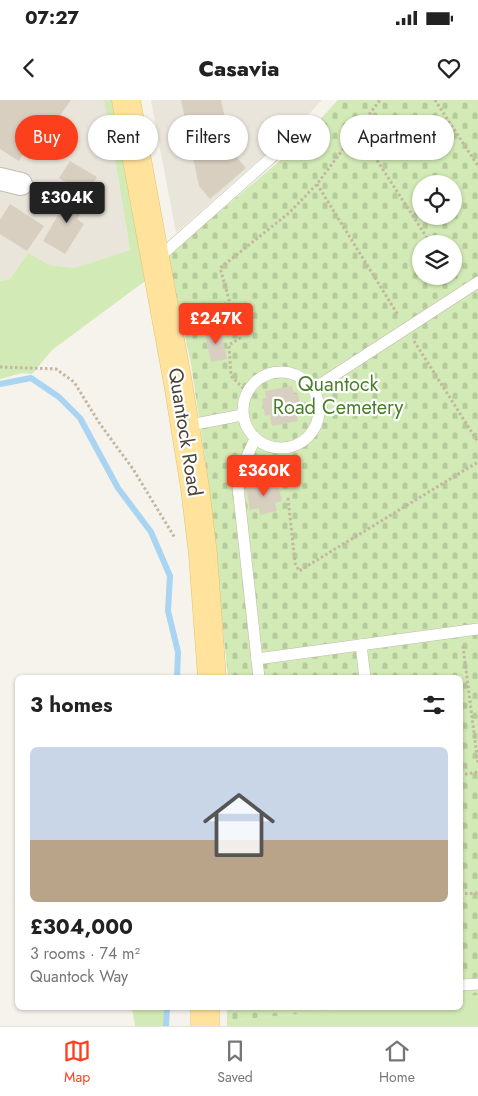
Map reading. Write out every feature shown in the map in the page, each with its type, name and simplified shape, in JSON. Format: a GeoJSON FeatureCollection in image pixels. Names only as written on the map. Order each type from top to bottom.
{"type":"FeatureCollection","features":[{"type":"Feature","properties":{"kind":"main road","name":"Quantock Road"},"geometry":{"type":"LineString","coordinates":[[126,100],[185,426],[201,532],[212,675]]}},
{"type":"Feature","properties":{"kind":"main road"},"geometry":{"type":"LineString","coordinates":[[205,1010],[205,1026]]}},
{"type":"Feature","properties":{"kind":"lane"},"geometry":{"type":"LineString","coordinates":[[154,262],[269,160]]}},
{"type":"Feature","properties":{"kind":"lane"},"geometry":{"type":"LineString","coordinates":[[313,389],[478,282]]}},
{"type":"Feature","properties":{"kind":"lane"},"geometry":{"type":"LineString","coordinates":[[279,371],[292,373],[304,379],[313,389],[318,400],[317,424],[310,435],[301,443],[290,448],[266,446],[255,439],[247,429],[242,415],[242,404],[247,392],[255,382],[266,374],[279,371]]}},
{"type":"Feature","properties":{"kind":"lane"},"geometry":{"type":"LineString","coordinates":[[185,426],[242,415]]}},
{"type":"Feature","properties":{"kind":"lane"},"geometry":{"type":"LineString","coordinates":[[255,439],[237,478],[259,675]]}},
{"type":"Feature","properties":{"kind":"lane"},"geometry":{"type":"LineString","coordinates":[[257,659],[478,629]]}},
{"type":"Feature","properties":{"kind":"lane"},"geometry":{"type":"LineString","coordinates":[[361,645],[365,675]]}},
{"type":"Feature","properties":{"kind":"lane"},"geometry":{"type":"LineString","coordinates":[[463,985],[478,984]]}},
{"type":"Feature","properties":{"kind":"path"},"geometry":{"type":"LineString","coordinates":[[369,115],[380,100]]}},
{"type":"Feature","properties":{"kind":"path"},"geometry":{"type":"LineString","coordinates":[[435,100],[478,166]]}},
{"type":"Feature","properties":{"kind":"path"},"geometry":{"type":"LineString","coordinates":[[247,392],[231,376],[229,345],[240,338],[220,268],[289,213],[317,184],[340,154]]}},
{"type":"Feature","properties":{"kind":"path"},"geometry":{"type":"LineString","coordinates":[[377,160],[425,235]]}},
{"type":"Feature","properties":{"kind":"path"},"geometry":{"type":"LineString","coordinates":[[0,367],[56,369],[74,382],[100,424],[133,469],[179,545]]}},
{"type":"Feature","properties":{"kind":"path"},"geometry":{"type":"LineString","coordinates":[[288,498],[295,563],[299,571],[478,462]]}},
{"type":"Feature","properties":{"kind":"path"},"geometry":{"type":"LineString","coordinates":[[461,631],[478,764]]}},
{"type":"Feature","properties":{"kind":"path"},"geometry":{"type":"LineString","coordinates":[[463,774],[478,772]]}},
{"type":"Feature","properties":{"kind":"path"},"geometry":{"type":"LineString","coordinates":[[463,894],[478,893]]}},
{"type":"Feature","properties":{"kind":"shaded area"},"geometry":{"type":"Polygon","coordinates":[[[0,100],[105,100],[108,115],[88,115],[88,160],[115,160],[130,250],[74,268],[50,265],[28,253],[10,279],[0,281],[0,100]]]}},
{"type":"Feature","properties":{"kind":"shaded area"},"geometry":{"type":"Polygon","coordinates":[[[151,100],[322,100],[308,115],[258,115],[259,160],[176,233],[158,137],[158,115],[154,115],[151,100]]]}},
{"type":"Feature","properties":{"kind":"green space"},"geometry":{"type":"Polygon","coordinates":[[[104,100],[112,100],[115,115],[107,115],[104,100]]]}},
{"type":"Feature","properties":{"kind":"green space","name":"Quantock Road Cemetery"},"geometry":{"type":"Polygon","coordinates":[[[338,100],[478,100],[478,995],[463,997],[463,675],[228,675],[205,458],[191,364],[168,255],[281,160],[330,160],[330,115],[324,115],[338,100]]]}},
{"type":"Feature","properties":{"kind":"green space"},"geometry":{"type":"Polygon","coordinates":[[[115,160],[123,160],[145,281],[52,350],[32,374],[22,373],[0,379],[0,281],[10,279],[28,253],[50,265],[74,268],[130,250],[115,160]]]}},
{"type":"Feature","properties":{"kind":"green space"},"geometry":{"type":"Polygon","coordinates":[[[478,995],[478,1026],[227,1026],[227,1021],[338,1010],[463,1010],[463,997],[478,995]]]}},
{"type":"Feature","properties":{"kind":"green space"},"geometry":{"type":"Polygon","coordinates":[[[132,1010],[167,1010],[166,1026],[135,1026],[132,1010]]]}},
{"type":"Feature","properties":{"kind":"green space"},"geometry":{"type":"Polygon","coordinates":[[[227,1010],[338,1010],[227,1021],[227,1010]]]}},
{"type":"Feature","properties":{"kind":"building"},"geometry":{"type":"Polygon","coordinates":[[[0,100],[71,100],[60,115],[15,115],[15,158],[0,149],[0,100]]]}},
{"type":"Feature","properties":{"kind":"building"},"geometry":{"type":"Polygon","coordinates":[[[181,100],[221,100],[224,115],[184,115],[181,100]]]}},
{"type":"Feature","properties":{"kind":"building"},"geometry":{"type":"Polygon","coordinates":[[[194,160],[239,160],[246,168],[210,199],[199,186],[194,160]]]}},
{"type":"Feature","properties":{"kind":"building"},"geometry":{"type":"Polygon","coordinates":[[[70,161],[97,177],[87,195],[59,178],[70,161]]]}},
{"type":"Feature","properties":{"kind":"building"},"geometry":{"type":"Polygon","coordinates":[[[72,191],[88,201],[77,219],[84,224],[65,254],[43,241],[72,191]]]}},
{"type":"Feature","properties":{"kind":"building"},"geometry":{"type":"Polygon","coordinates":[[[10,204],[44,226],[27,251],[0,234],[0,220],[10,204]]]}},
{"type":"Feature","properties":{"kind":"building"},"geometry":{"type":"Polygon","coordinates":[[[220,327],[227,359],[211,362],[204,330],[220,327]]]}},
{"type":"Feature","properties":{"kind":"building"},"geometry":{"type":"Polygon","coordinates":[[[292,386],[294,394],[298,393],[301,411],[297,412],[298,421],[272,426],[270,415],[265,416],[262,399],[266,398],[265,391],[292,386]]]}},
{"type":"Feature","properties":{"kind":"building"},"geometry":{"type":"Polygon","coordinates":[[[277,480],[282,501],[275,503],[277,511],[260,515],[259,508],[250,510],[246,486],[277,480]]]}},
{"type":"Feature","properties":{"kind":"waterway"},"geometry":{"type":"LineString","coordinates":[[0,384],[31,378],[59,397],[80,418],[118,488],[151,532],[170,576],[168,611],[178,652],[177,675]]}},
{"type":"Feature","properties":{"kind":"waterway"},"geometry":{"type":"LineString","coordinates":[[166,1026],[167,1010]]}}]}
